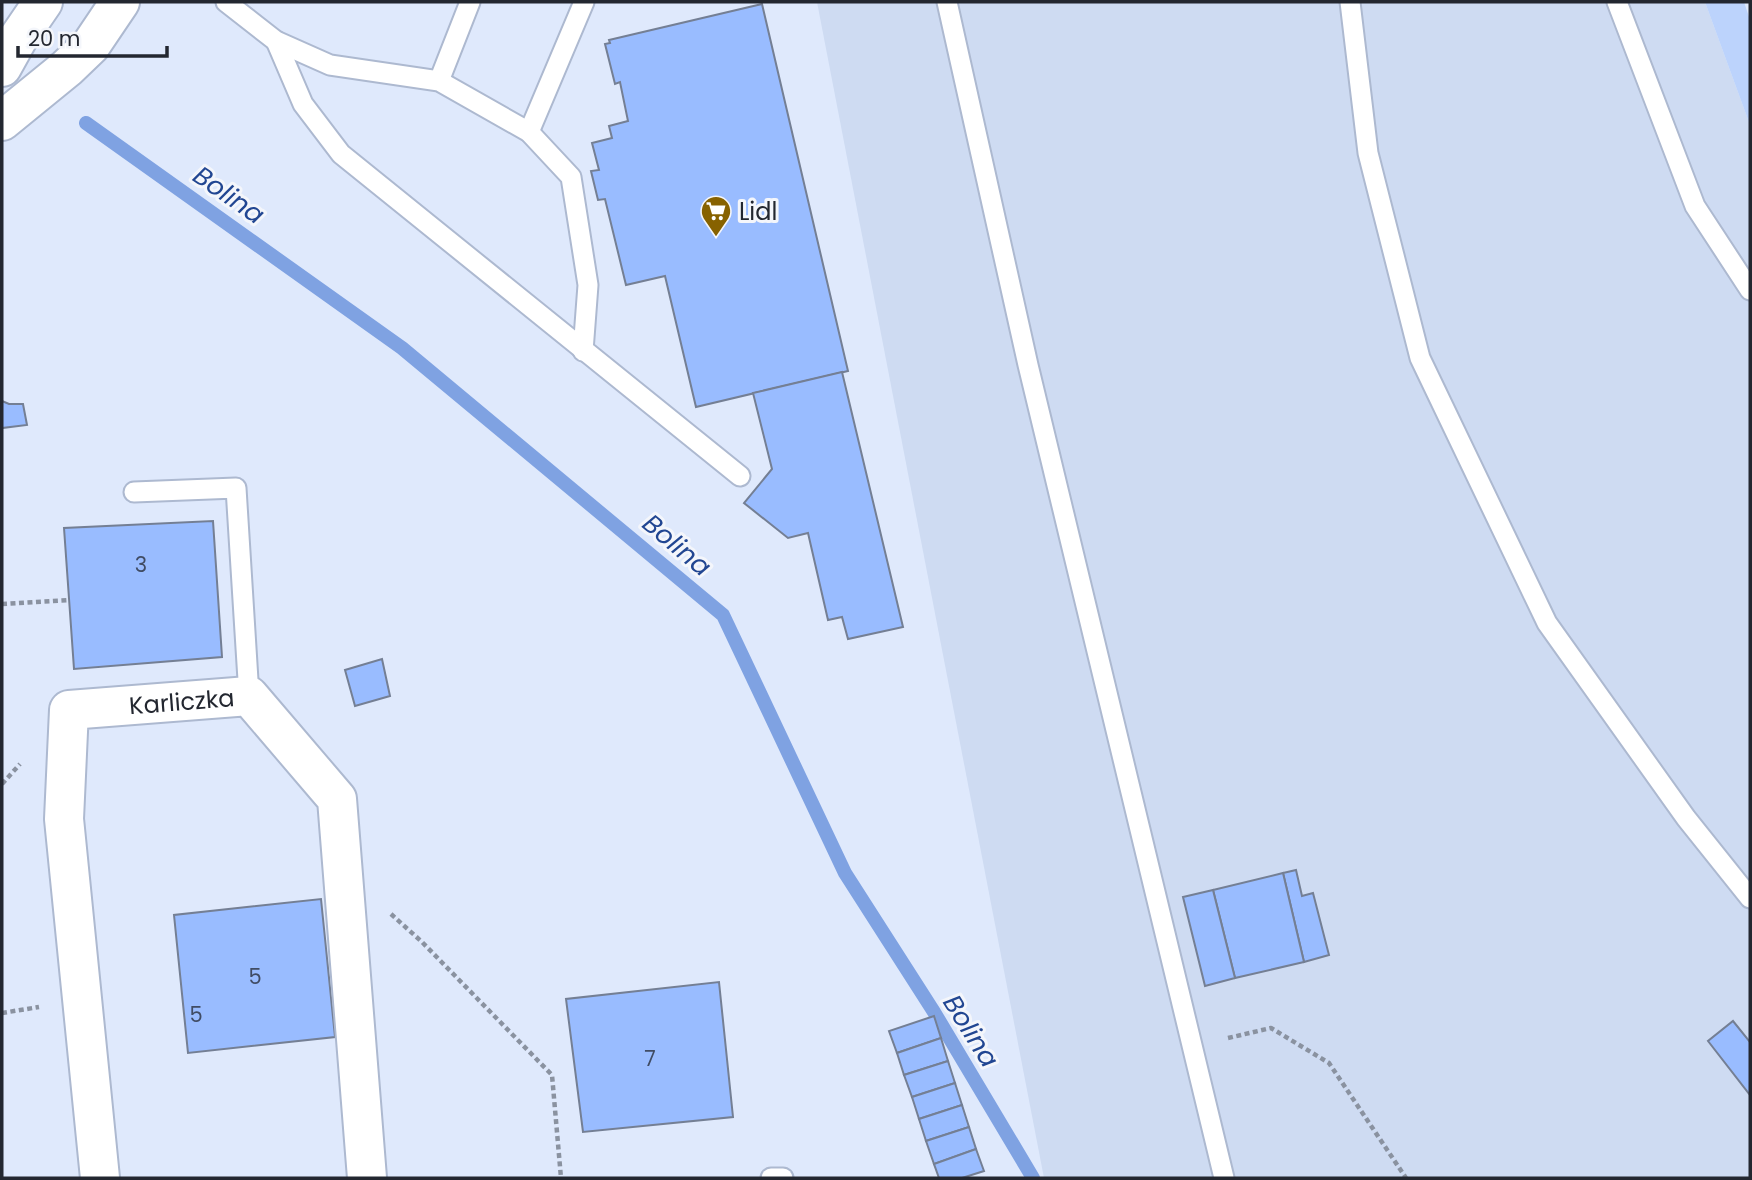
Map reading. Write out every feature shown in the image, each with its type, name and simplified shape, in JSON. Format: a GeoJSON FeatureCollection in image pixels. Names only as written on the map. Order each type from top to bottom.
{"type":"FeatureCollection","features":[{"type":"Feature","properties":{"kind":"street"},"geometry":{"type":"LineString","coordinates":[[2,67],[43,2]]}},
{"type":"Feature","properties":{"kind":"street"},"geometry":{"type":"LineString","coordinates":[[2,121],[91,45],[120,2]]}},
{"type":"Feature","properties":{"kind":"street","name":"Karliczka"},"geometry":{"type":"LineString","coordinates":[[100,1178],[64,819],[69,710],[249,696],[337,799],[367,1178]]}},
{"type":"Feature","properties":{"kind":"lane"},"geometry":{"type":"LineString","coordinates":[[226,2],[275,41],[330,65],[439,81],[529,132],[571,177],[588,285],[583,351]]}},
{"type":"Feature","properties":{"kind":"lane"},"geometry":{"type":"LineString","coordinates":[[439,81],[470,2]]}},
{"type":"Feature","properties":{"kind":"lane"},"geometry":{"type":"LineString","coordinates":[[529,132],[584,2]]}},
{"type":"Feature","properties":{"kind":"lane"},"geometry":{"type":"LineString","coordinates":[[947,2],[1028,365],[1224,1178]]}},
{"type":"Feature","properties":{"kind":"lane"},"geometry":{"type":"LineString","coordinates":[[1350,2],[1368,153],[1420,358],[1547,623],[1686,818],[1750,898]]}},
{"type":"Feature","properties":{"kind":"lane"},"geometry":{"type":"LineString","coordinates":[[1616,2],[1695,206],[1750,290]]}},
{"type":"Feature","properties":{"kind":"lane"},"geometry":{"type":"LineString","coordinates":[[275,41],[303,104],[341,154],[740,476]]}},
{"type":"Feature","properties":{"kind":"lane"},"geometry":{"type":"LineString","coordinates":[[134,492],[236,488],[249,696]]}},
{"type":"Feature","properties":{"kind":"lane"},"geometry":{"type":"LineString","coordinates":[[771,1178],[783,1178]]}},
{"type":"Feature","properties":{"kind":"path"},"geometry":{"type":"LineString","coordinates":[[2,604],[69,600]]}},
{"type":"Feature","properties":{"kind":"path"},"geometry":{"type":"LineString","coordinates":[[342,868],[422,942],[552,1075],[561,1178]]}},
{"type":"Feature","properties":{"kind":"path"},"geometry":{"type":"LineString","coordinates":[[1193,1046],[1271,1028],[1329,1063],[1406,1178]]}},
{"type":"Feature","properties":{"kind":"shaded area"},"geometry":{"type":"Polygon","coordinates":[[[817,2],[1705,2],[1750,125],[1750,1178],[1044,1178],[817,2]]]}},
{"type":"Feature","properties":{"kind":"shaded area"},"geometry":{"type":"Polygon","coordinates":[[[1705,2],[1744,2],[1750,20],[1750,125],[1705,2]]]}},
{"type":"Feature","properties":{"kind":"building","name":"Lidl"},"geometry":{"type":"Polygon","coordinates":[[[762,4],[848,371],[696,407],[665,276],[626,285],[605,199],[598,200],[591,171],[599,170],[592,143],[612,138],[609,126],[628,121],[620,82],[615,84],[605,44],[610,43],[609,40],[762,4]]]}},
{"type":"Feature","properties":{"kind":"building"},"geometry":{"type":"Polygon","coordinates":[[[842,372],[903,627],[848,639],[842,617],[828,620],[808,533],[788,538],[744,503],[772,469],[753,393],[842,372]]]}},
{"type":"Feature","properties":{"kind":"building"},"geometry":{"type":"Polygon","coordinates":[[[2,401],[23,404],[27,425],[2,428],[2,401]]]}},
{"type":"Feature","properties":{"kind":"building"},"geometry":{"type":"Polygon","coordinates":[[[213,521],[222,657],[74,669],[64,528],[213,521]]]}},
{"type":"Feature","properties":{"kind":"building"},"geometry":{"type":"Polygon","coordinates":[[[382,659],[390,696],[355,706],[345,670],[382,659]]]}},
{"type":"Feature","properties":{"kind":"building"},"geometry":{"type":"Polygon","coordinates":[[[1296,870],[1302,896],[1313,893],[1329,955],[1304,962],[1283,873],[1296,870]]]}},
{"type":"Feature","properties":{"kind":"building"},"geometry":{"type":"Polygon","coordinates":[[[1283,873],[1304,962],[1235,978],[1213,890],[1283,873]]]}},
{"type":"Feature","properties":{"kind":"building"},"geometry":{"type":"Polygon","coordinates":[[[1213,890],[1235,978],[1205,986],[1183,897],[1213,890]]]}},
{"type":"Feature","properties":{"kind":"building"},"geometry":{"type":"Polygon","coordinates":[[[321,899],[335,1037],[188,1053],[174,915],[321,899]]]}},
{"type":"Feature","properties":{"kind":"building"},"geometry":{"type":"Polygon","coordinates":[[[719,982],[733,1117],[583,1132],[566,999],[719,982]]]}},
{"type":"Feature","properties":{"kind":"building"},"geometry":{"type":"Polygon","coordinates":[[[934,1016],[941,1038],[897,1053],[889,1031],[934,1016]]]}},
{"type":"Feature","properties":{"kind":"building"},"geometry":{"type":"Polygon","coordinates":[[[1733,1021],[1750,1042],[1750,1095],[1708,1041],[1733,1021]]]}},
{"type":"Feature","properties":{"kind":"building"},"geometry":{"type":"Polygon","coordinates":[[[941,1038],[948,1061],[904,1075],[897,1053],[941,1038]]]}},
{"type":"Feature","properties":{"kind":"building"},"geometry":{"type":"Polygon","coordinates":[[[948,1061],[955,1083],[912,1097],[904,1075],[948,1061]]]}},
{"type":"Feature","properties":{"kind":"building"},"geometry":{"type":"Polygon","coordinates":[[[955,1083],[962,1105],[919,1119],[912,1097],[955,1083]]]}},
{"type":"Feature","properties":{"kind":"building"},"geometry":{"type":"Polygon","coordinates":[[[962,1105],[969,1127],[926,1141],[919,1119],[962,1105]]]}},
{"type":"Feature","properties":{"kind":"building"},"geometry":{"type":"Polygon","coordinates":[[[969,1127],[976,1149],[934,1164],[926,1141],[969,1127]]]}},
{"type":"Feature","properties":{"kind":"building"},"geometry":{"type":"Polygon","coordinates":[[[976,1149],[984,1171],[962,1178],[939,1178],[934,1164],[976,1149]]]}},
{"type":"Feature","properties":{"kind":"waterway","name":"Bolina"},"geometry":{"type":"LineString","coordinates":[[86,123],[402,348],[723,615],[845,873],[934,1012],[1033,1178]]}},
{"type":"Feature","properties":{"kind":"place","name":"Lidl"},"geometry":{"type":"Point","coordinates":[716,238]}}]}
